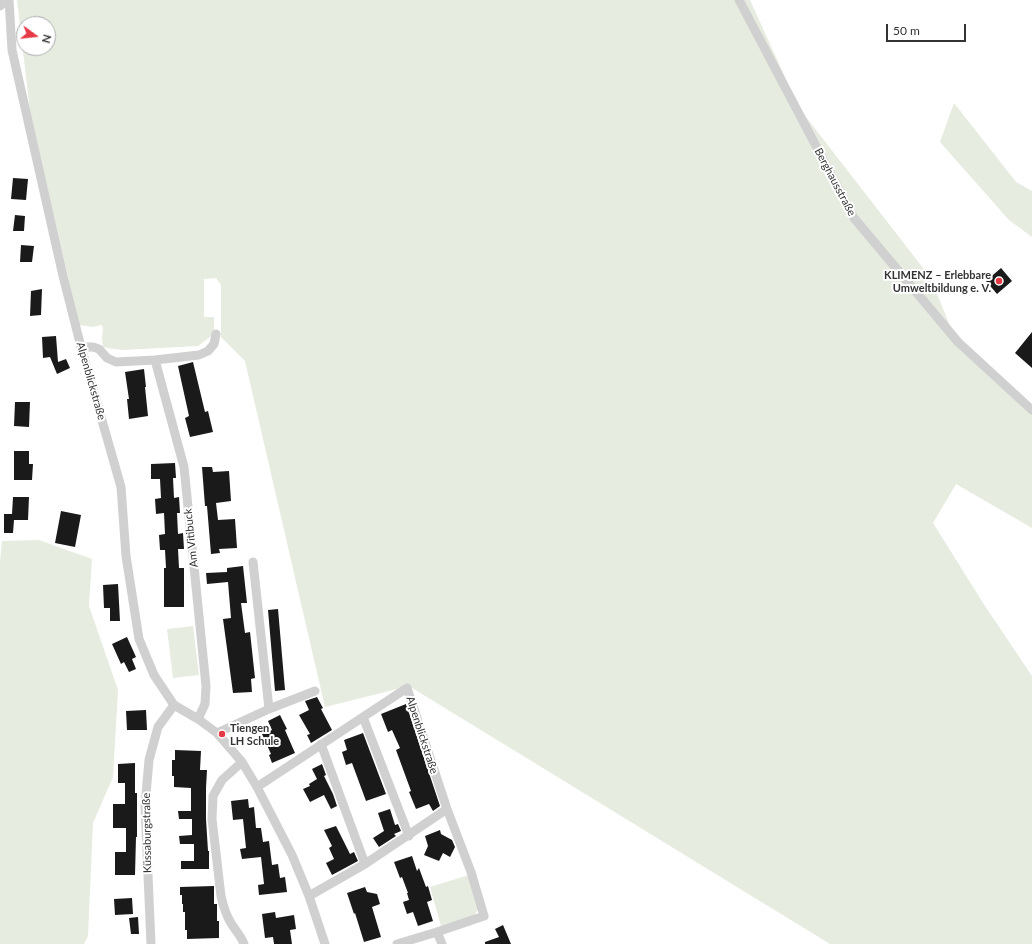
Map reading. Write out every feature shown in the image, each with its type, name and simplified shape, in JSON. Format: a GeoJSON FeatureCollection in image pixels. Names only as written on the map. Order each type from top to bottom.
{"type":"FeatureCollection","features":[{"type":"Feature","properties":{"kind":"street"},"geometry":{"type":"LineString","coordinates":[[0,6],[5,0]]}},
{"type":"Feature","properties":{"kind":"street","name":"Alpenblickstraße"},"geometry":{"type":"LineString","coordinates":[[9,0],[12,50],[81,346],[121,487],[126,556],[139,639],[154,675],[174,705],[198,719],[217,733],[242,762],[257,787],[292,855],[309,896],[325,944]]}},
{"type":"Feature","properties":{"kind":"street","name":"Berghausstraße"},"geometry":{"type":"LineString","coordinates":[[739,0],[854,218],[958,342],[1032,410]]}},
{"type":"Feature","properties":{"kind":"street"},"geometry":{"type":"LineString","coordinates":[[81,346],[99,349],[107,358],[116,362],[155,360],[199,355],[208,351],[214,344],[216,334]]}},
{"type":"Feature","properties":{"kind":"street","name":"Am Vitibuck"},"geometry":{"type":"LineString","coordinates":[[155,360],[184,467],[206,686],[205,704],[198,719]]}},
{"type":"Feature","properties":{"kind":"street"},"geometry":{"type":"LineString","coordinates":[[253,562],[269,709]]}},
{"type":"Feature","properties":{"kind":"street","name":"Alpenblickstraße"},"geometry":{"type":"LineString","coordinates":[[257,787],[407,688],[447,810],[471,872],[484,916],[436,932]]}},
{"type":"Feature","properties":{"kind":"street"},"geometry":{"type":"LineString","coordinates":[[217,733],[269,709],[315,692]]}},
{"type":"Feature","properties":{"kind":"street","name":"Küssaburgstraße"},"geometry":{"type":"LineString","coordinates":[[151,944],[145,806],[149,760],[158,727],[174,705]]}},
{"type":"Feature","properties":{"kind":"street"},"geometry":{"type":"LineString","coordinates":[[364,717],[409,836]]}},
{"type":"Feature","properties":{"kind":"street"},"geometry":{"type":"LineString","coordinates":[[321,744],[365,864]]}},
{"type":"Feature","properties":{"kind":"street"},"geometry":{"type":"LineString","coordinates":[[242,762],[222,780],[213,796],[212,819],[221,896],[231,922],[242,938],[244,944]]}},
{"type":"Feature","properties":{"kind":"street"},"geometry":{"type":"LineString","coordinates":[[309,896],[365,864],[447,810]]}},
{"type":"Feature","properties":{"kind":"street"},"geometry":{"type":"LineString","coordinates":[[398,944],[436,932],[442,944]]}},
{"type":"Feature","properties":{"kind":"shaded area"},"geometry":{"type":"Polygon","coordinates":[[[17,0],[750,0],[799,108],[930,277],[957,343],[1032,407],[1032,528],[956,484],[933,523],[983,603],[1032,676],[1032,944],[830,944],[409,686],[325,707],[245,361],[221,337],[221,285],[216,278],[204,279],[204,317],[214,317],[214,330],[211,336],[198,346],[122,350],[107,348],[103,347],[103,327],[101,325],[93,327],[79,325],[30,111],[24,56],[56,56],[56,16],[19,16],[17,0]]]}},
{"type":"Feature","properties":{"kind":"shaded area"},"geometry":{"type":"Polygon","coordinates":[[[954,103],[1016,182],[1032,191],[1032,237],[1009,220],[940,142],[954,103]]]}},
{"type":"Feature","properties":{"kind":"shaded area"},"geometry":{"type":"Polygon","coordinates":[[[39,540],[92,559],[89,606],[118,690],[113,777],[93,823],[88,936],[84,944],[0,944],[0,562],[2,541],[39,540]]]}},
{"type":"Feature","properties":{"kind":"shaded area"},"geometry":{"type":"Polygon","coordinates":[[[193,626],[199,675],[173,678],[167,629],[193,626]]]}},
{"type":"Feature","properties":{"kind":"shaded area"},"geometry":{"type":"Polygon","coordinates":[[[469,875],[478,910],[471,917],[441,926],[430,887],[469,875]]]}},
{"type":"Feature","properties":{"kind":"building"},"geometry":{"type":"Polygon","coordinates":[[[13,178],[28,179],[26,200],[11,199],[13,178]]]}},
{"type":"Feature","properties":{"kind":"building"},"geometry":{"type":"Polygon","coordinates":[[[15,215],[25,216],[24,231],[13,231],[15,215]]]}},
{"type":"Feature","properties":{"kind":"building"},"geometry":{"type":"Polygon","coordinates":[[[21,245],[34,246],[32,262],[20,262],[21,245]]]}},
{"type":"Feature","properties":{"kind":"building","name":"KLIMENZ – Erlebbare Umweltbildung e. V."},"geometry":{"type":"Polygon","coordinates":[[[1001,268],[1012,281],[997,294],[986,281],[1001,268]]]}},
{"type":"Feature","properties":{"kind":"building"},"geometry":{"type":"Polygon","coordinates":[[[42,289],[41,315],[30,316],[31,291],[42,289]]]}},
{"type":"Feature","properties":{"kind":"building"},"geometry":{"type":"Polygon","coordinates":[[[1032,332],[1032,368],[1015,353],[1032,332]]]}},
{"type":"Feature","properties":{"kind":"building"},"geometry":{"type":"Polygon","coordinates":[[[56,336],[58,362],[66,359],[70,368],[57,374],[50,357],[43,358],[42,337],[56,336]]]}},
{"type":"Feature","properties":{"kind":"building"},"geometry":{"type":"Polygon","coordinates":[[[193,362],[205,412],[208,411],[213,432],[190,437],[185,418],[189,416],[178,366],[193,362]]]}},
{"type":"Feature","properties":{"kind":"building"},"geometry":{"type":"Polygon","coordinates":[[[144,369],[148,416],[129,419],[127,399],[129,399],[125,372],[144,369]]]}},
{"type":"Feature","properties":{"kind":"building"},"geometry":{"type":"Polygon","coordinates":[[[15,402],[30,402],[29,427],[14,426],[15,402]]]}},
{"type":"Feature","properties":{"kind":"building"},"geometry":{"type":"Polygon","coordinates":[[[14,451],[29,451],[29,464],[33,464],[32,480],[14,480],[14,451]]]}},
{"type":"Feature","properties":{"kind":"building"},"geometry":{"type":"Polygon","coordinates":[[[175,463],[176,478],[173,478],[174,498],[179,497],[180,513],[177,513],[178,534],[183,533],[184,549],[178,549],[179,568],[184,568],[184,607],[164,607],[164,568],[166,568],[165,550],[160,550],[159,535],[165,534],[164,513],[156,514],[155,499],[161,498],[160,479],[151,479],[151,464],[175,463]]]}},
{"type":"Feature","properties":{"kind":"building"},"geometry":{"type":"Polygon","coordinates":[[[202,467],[212,467],[213,472],[229,471],[231,501],[216,503],[218,520],[235,519],[237,548],[219,549],[220,553],[211,554],[202,467]]]}},
{"type":"Feature","properties":{"kind":"building"},"geometry":{"type":"Polygon","coordinates":[[[13,497],[29,497],[28,520],[14,520],[13,533],[4,533],[4,514],[12,514],[13,497]]]}},
{"type":"Feature","properties":{"kind":"building"},"geometry":{"type":"Polygon","coordinates":[[[61,511],[81,515],[75,547],[55,543],[61,511]]]}},
{"type":"Feature","properties":{"kind":"building"},"geometry":{"type":"Polygon","coordinates":[[[243,566],[247,603],[241,603],[245,633],[250,632],[255,678],[251,679],[252,692],[233,693],[223,619],[231,618],[228,582],[207,584],[206,573],[227,572],[227,568],[243,566]]]}},
{"type":"Feature","properties":{"kind":"building"},"geometry":{"type":"Polygon","coordinates":[[[118,584],[120,621],[110,621],[110,608],[104,608],[103,585],[118,584]]]}},
{"type":"Feature","properties":{"kind":"building"},"geometry":{"type":"Polygon","coordinates":[[[278,609],[285,690],[275,691],[268,610],[278,609]]]}},
{"type":"Feature","properties":{"kind":"building"},"geometry":{"type":"Polygon","coordinates":[[[127,637],[136,657],[132,659],[136,669],[129,672],[124,662],[121,664],[112,644],[127,637]]]}},
{"type":"Feature","properties":{"kind":"building"},"geometry":{"type":"Polygon","coordinates":[[[317,697],[323,708],[321,709],[332,730],[311,743],[307,735],[310,734],[299,715],[309,710],[305,701],[317,697]]]}},
{"type":"Feature","properties":{"kind":"building"},"geometry":{"type":"Polygon","coordinates":[[[406,704],[440,806],[433,811],[429,804],[416,809],[396,750],[400,748],[392,730],[388,732],[381,714],[406,704]]]}},
{"type":"Feature","properties":{"kind":"building"},"geometry":{"type":"Polygon","coordinates":[[[146,710],[147,730],[127,730],[126,711],[146,710]]]}},
{"type":"Feature","properties":{"kind":"building"},"geometry":{"type":"Polygon","coordinates":[[[280,715],[287,729],[285,730],[295,753],[272,763],[269,755],[271,754],[262,734],[272,730],[268,721],[280,715]]]}},
{"type":"Feature","properties":{"kind":"building"},"geometry":{"type":"Polygon","coordinates":[[[363,733],[386,794],[366,801],[352,763],[346,765],[342,752],[347,750],[344,740],[363,733]]]}},
{"type":"Feature","properties":{"kind":"building"},"geometry":{"type":"Polygon","coordinates":[[[175,750],[201,751],[200,770],[207,770],[206,819],[209,869],[181,869],[181,861],[194,861],[194,844],[180,844],[179,836],[192,835],[192,819],[179,819],[178,811],[191,811],[191,788],[174,787],[172,760],[175,760],[175,750]]]}},
{"type":"Feature","properties":{"kind":"building"},"geometry":{"type":"Polygon","coordinates":[[[135,763],[137,837],[135,875],[115,875],[115,852],[126,852],[126,828],[113,828],[113,804],[125,804],[125,783],[118,783],[118,764],[135,763]]]}},
{"type":"Feature","properties":{"kind":"building"},"geometry":{"type":"Polygon","coordinates":[[[322,764],[326,775],[324,776],[337,806],[331,809],[324,795],[310,802],[303,789],[310,786],[309,784],[317,779],[312,769],[322,764]]]}},
{"type":"Feature","properties":{"kind":"building"},"geometry":{"type":"Polygon","coordinates":[[[248,799],[249,808],[254,807],[256,828],[261,828],[263,842],[269,841],[272,865],[278,864],[280,878],[285,877],[287,892],[259,895],[258,885],[264,884],[261,857],[242,859],[240,849],[246,848],[243,819],[233,820],[231,801],[248,799]]]}},
{"type":"Feature","properties":{"kind":"building"},"geometry":{"type":"Polygon","coordinates":[[[390,809],[395,825],[398,824],[401,831],[394,834],[396,836],[379,847],[373,838],[384,831],[378,813],[390,809]]]}},
{"type":"Feature","properties":{"kind":"building"},"geometry":{"type":"Polygon","coordinates":[[[336,826],[350,854],[354,852],[358,861],[332,875],[326,863],[334,859],[329,848],[332,846],[324,830],[336,826]]]}},
{"type":"Feature","properties":{"kind":"building"},"geometry":{"type":"Polygon","coordinates":[[[440,830],[441,834],[452,840],[455,847],[450,857],[443,853],[439,861],[424,855],[428,846],[425,836],[440,830]]]}},
{"type":"Feature","properties":{"kind":"building"},"geometry":{"type":"Polygon","coordinates":[[[412,856],[417,871],[419,868],[426,887],[428,886],[432,900],[427,902],[433,921],[418,926],[413,912],[407,914],[403,902],[409,900],[408,893],[394,862],[412,856]]]}},
{"type":"Feature","properties":{"kind":"building"},"geometry":{"type":"Polygon","coordinates":[[[214,886],[214,904],[217,904],[219,938],[187,939],[187,930],[185,930],[185,912],[183,912],[180,887],[214,886]]]}},
{"type":"Feature","properties":{"kind":"building"},"geometry":{"type":"Polygon","coordinates":[[[365,887],[367,892],[377,894],[380,904],[372,907],[381,937],[364,942],[347,893],[365,887]]]}},
{"type":"Feature","properties":{"kind":"building"},"geometry":{"type":"Polygon","coordinates":[[[132,898],[133,914],[115,915],[114,899],[132,898]]]}},
{"type":"Feature","properties":{"kind":"building"},"geometry":{"type":"Polygon","coordinates":[[[275,912],[276,918],[294,915],[296,929],[290,930],[292,944],[274,944],[273,937],[265,938],[262,914],[275,912]]]}},
{"type":"Feature","properties":{"kind":"building"},"geometry":{"type":"Polygon","coordinates":[[[138,917],[139,934],[131,934],[129,918],[138,917]]]}},
{"type":"Feature","properties":{"kind":"building"},"geometry":{"type":"Polygon","coordinates":[[[503,925],[511,944],[485,944],[485,942],[499,937],[495,929],[503,925]]]}},
{"type":"Feature","properties":{"kind":"place","name":"KLIMENZ – Erlebbare Umweltbildung e. V."},"geometry":{"type":"Point","coordinates":[999,281]}},
{"type":"Feature","properties":{"kind":"place","name":"Tiengen LH Schule"},"geometry":{"type":"Point","coordinates":[222,734]}}]}
